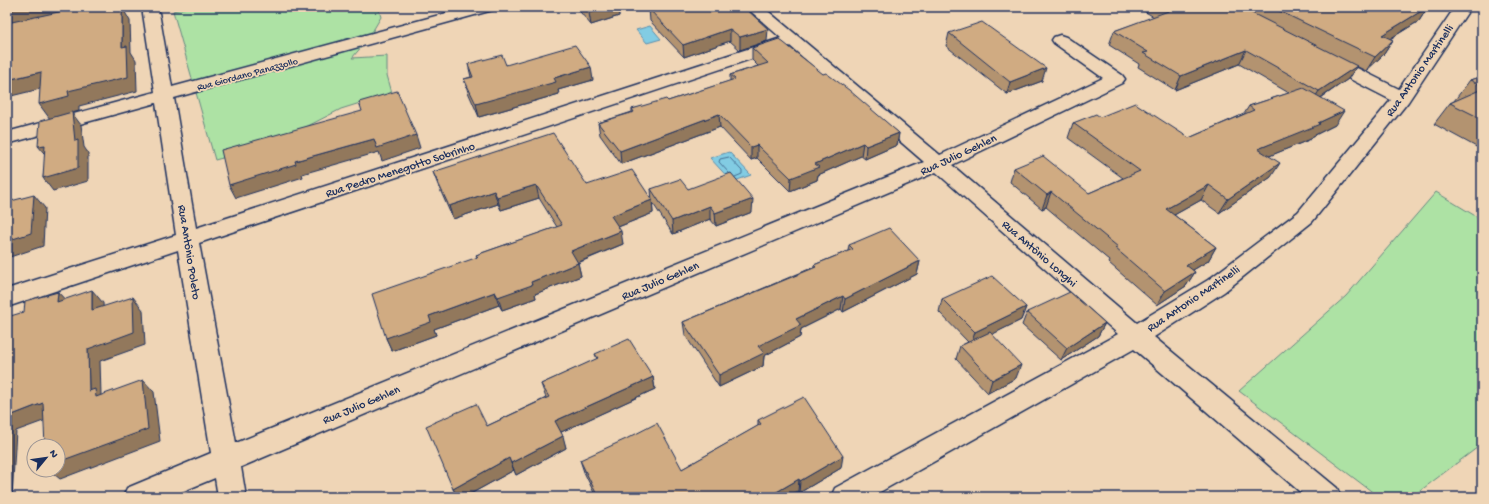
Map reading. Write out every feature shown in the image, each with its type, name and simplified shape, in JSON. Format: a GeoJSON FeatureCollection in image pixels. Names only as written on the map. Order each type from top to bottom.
{"type":"FeatureCollection","features":[{"type":"Feature","properties":{"kind":"street","name":"Rua Antônio Poleto"},"geometry":{"type":"LineString","coordinates":[[150,7],[187,239],[232,497]]}},
{"type":"Feature","properties":{"kind":"street","name":"Rua Giordano Panazzollo"},"geometry":{"type":"LineString","coordinates":[[7,138],[487,7]]}},
{"type":"Feature","properties":{"kind":"street","name":"Rua Antônio Longhi"},"geometry":{"type":"LineString","coordinates":[[754,7],[1136,336],[1327,497]]}},
{"type":"Feature","properties":{"kind":"street","name":"Rua Antonio Martinelli"},"geometry":{"type":"LineString","coordinates":[[845,497],[1136,336],[1216,286],[1305,217],[1402,98],[1463,7]]}},
{"type":"Feature","properties":{"kind":"street","name":"Rua Pedro Menegotto Sobrinho"},"geometry":{"type":"LineString","coordinates":[[7,298],[793,40]]}},
{"type":"Feature","properties":{"kind":"street","name":"Rua Julio Gehlen"},"geometry":{"type":"LineString","coordinates":[[137,497],[938,164],[1116,79],[1060,40]]}},
{"type":"Feature","properties":{"kind":"street"},"geometry":{"type":"LineString","coordinates":[[1312,52],[1402,98]]}},
{"type":"Feature","properties":{"kind":"green space"},"geometry":{"type":"Polygon","coordinates":[[[188,7],[378,7],[381,17],[368,39],[352,58],[387,56],[387,75],[392,93],[341,109],[304,128],[259,148],[215,160],[173,11],[188,7]]]}},
{"type":"Feature","properties":{"kind":"green space"},"geometry":{"type":"Polygon","coordinates":[[[1436,192],[1482,220],[1482,444],[1412,497],[1379,497],[1239,391],[1346,296],[1436,192]]]}},
{"type":"Feature","properties":{"kind":"water"},"geometry":{"type":"Polygon","coordinates":[[[650,26],[661,39],[647,43],[636,30],[650,26]]]}},
{"type":"Feature","properties":{"kind":"water"},"geometry":{"type":"Polygon","coordinates":[[[729,152],[751,175],[732,182],[710,158],[729,152]]]}},
{"type":"Feature","properties":{"kind":"building"},"geometry":{"type":"Polygon","coordinates":[[[7,7],[23,7],[7,10],[7,7]]]}},
{"type":"Feature","properties":{"kind":"building"},"geometry":{"type":"Polygon","coordinates":[[[82,7],[110,7],[110,9],[122,7],[122,47],[127,46],[128,77],[68,91],[69,96],[39,104],[41,72],[7,80],[7,23],[82,7]]]}},
{"type":"Feature","properties":{"kind":"building"},"geometry":{"type":"Polygon","coordinates":[[[585,7],[609,7],[589,13],[585,7]]]}},
{"type":"Feature","properties":{"kind":"building"},"geometry":{"type":"Polygon","coordinates":[[[657,7],[705,7],[711,12],[727,7],[744,7],[768,29],[740,37],[730,29],[683,45],[649,9],[657,7]]]}},
{"type":"Feature","properties":{"kind":"building"},"geometry":{"type":"Polygon","coordinates":[[[1166,7],[1240,7],[1357,66],[1319,91],[1246,50],[1181,76],[1143,53],[1148,52],[1114,31],[1171,10],[1166,7]]]}},
{"type":"Feature","properties":{"kind":"building"},"geometry":{"type":"Polygon","coordinates":[[[1271,7],[1428,7],[1382,35],[1393,40],[1375,57],[1271,7]]]}},
{"type":"Feature","properties":{"kind":"building"},"geometry":{"type":"Polygon","coordinates":[[[982,22],[1046,68],[1010,82],[949,33],[982,22]]]}},
{"type":"Feature","properties":{"kind":"building"},"geometry":{"type":"Polygon","coordinates":[[[779,39],[823,74],[826,73],[849,90],[899,133],[866,146],[863,143],[815,164],[819,167],[791,178],[757,145],[751,147],[719,114],[620,151],[598,123],[634,112],[632,109],[666,99],[668,101],[735,79],[730,75],[768,63],[752,48],[779,39]]]}},
{"type":"Feature","properties":{"kind":"building"},"geometry":{"type":"Polygon","coordinates":[[[575,45],[591,67],[554,78],[556,82],[476,104],[464,79],[473,77],[468,64],[502,55],[506,65],[575,45]]]}},
{"type":"Feature","properties":{"kind":"building"},"geometry":{"type":"Polygon","coordinates":[[[1482,76],[1482,86],[1470,80],[1482,76]]]}},
{"type":"Feature","properties":{"kind":"building"},"geometry":{"type":"Polygon","coordinates":[[[1304,88],[1344,111],[1318,123],[1320,124],[1258,149],[1280,163],[1228,199],[1209,185],[1166,209],[1216,247],[1186,265],[1195,272],[1165,291],[1115,248],[1118,247],[1051,192],[1047,195],[1014,168],[1043,156],[1089,193],[1140,171],[1073,123],[1096,114],[1100,117],[1135,103],[1189,138],[1254,110],[1249,106],[1304,88]]]}},
{"type":"Feature","properties":{"kind":"building"},"geometry":{"type":"Polygon","coordinates":[[[1482,89],[1482,119],[1450,103],[1482,89]]]}},
{"type":"Feature","properties":{"kind":"building"},"geometry":{"type":"Polygon","coordinates":[[[397,91],[416,135],[377,148],[374,139],[295,161],[296,164],[229,185],[221,150],[362,111],[359,102],[397,91]]]}},
{"type":"Feature","properties":{"kind":"building"},"geometry":{"type":"Polygon","coordinates":[[[72,112],[75,141],[78,140],[78,168],[43,178],[45,145],[38,146],[40,121],[72,112]]]}},
{"type":"Feature","properties":{"kind":"building"},"geometry":{"type":"Polygon","coordinates":[[[553,133],[587,185],[632,170],[652,200],[611,216],[621,231],[571,251],[578,263],[531,282],[532,285],[498,297],[495,292],[429,316],[431,322],[386,338],[372,294],[478,257],[476,255],[562,225],[536,185],[497,197],[494,191],[449,206],[433,172],[553,133]]]}},
{"type":"Feature","properties":{"kind":"building"},"geometry":{"type":"Polygon","coordinates":[[[731,173],[753,199],[715,213],[710,206],[672,221],[651,189],[680,179],[688,189],[731,173]]]}},
{"type":"Feature","properties":{"kind":"building"},"geometry":{"type":"Polygon","coordinates":[[[34,195],[31,233],[7,241],[7,202],[34,195]]]}},
{"type":"Feature","properties":{"kind":"building"},"geometry":{"type":"Polygon","coordinates":[[[889,228],[920,261],[845,299],[843,296],[796,319],[801,325],[758,346],[764,353],[719,375],[683,322],[816,267],[814,265],[853,249],[849,245],[889,228]]]}},
{"type":"Feature","properties":{"kind":"building"},"geometry":{"type":"Polygon","coordinates":[[[992,276],[1026,307],[975,332],[942,299],[992,276]]]}},
{"type":"Feature","properties":{"kind":"building"},"geometry":{"type":"Polygon","coordinates":[[[92,290],[92,310],[133,297],[134,332],[88,349],[89,391],[95,389],[96,397],[143,380],[148,429],[66,459],[66,438],[45,438],[43,403],[7,417],[7,317],[24,312],[25,301],[58,292],[57,302],[92,290]]]}},
{"type":"Feature","properties":{"kind":"building"},"geometry":{"type":"Polygon","coordinates":[[[1070,292],[1105,323],[1067,348],[1027,312],[1070,292]]]}},
{"type":"Feature","properties":{"kind":"building"},"geometry":{"type":"Polygon","coordinates":[[[990,332],[1021,365],[992,380],[960,346],[990,332]]]}},
{"type":"Feature","properties":{"kind":"building"},"geometry":{"type":"Polygon","coordinates":[[[629,339],[653,377],[555,421],[563,436],[511,463],[509,458],[453,489],[426,426],[476,404],[487,426],[549,397],[541,384],[598,358],[595,354],[629,339]]]}},
{"type":"Feature","properties":{"kind":"building"},"geometry":{"type":"Polygon","coordinates":[[[804,397],[843,456],[800,481],[799,479],[768,497],[598,497],[580,460],[657,423],[682,469],[761,424],[758,420],[804,397]]]}}]}
